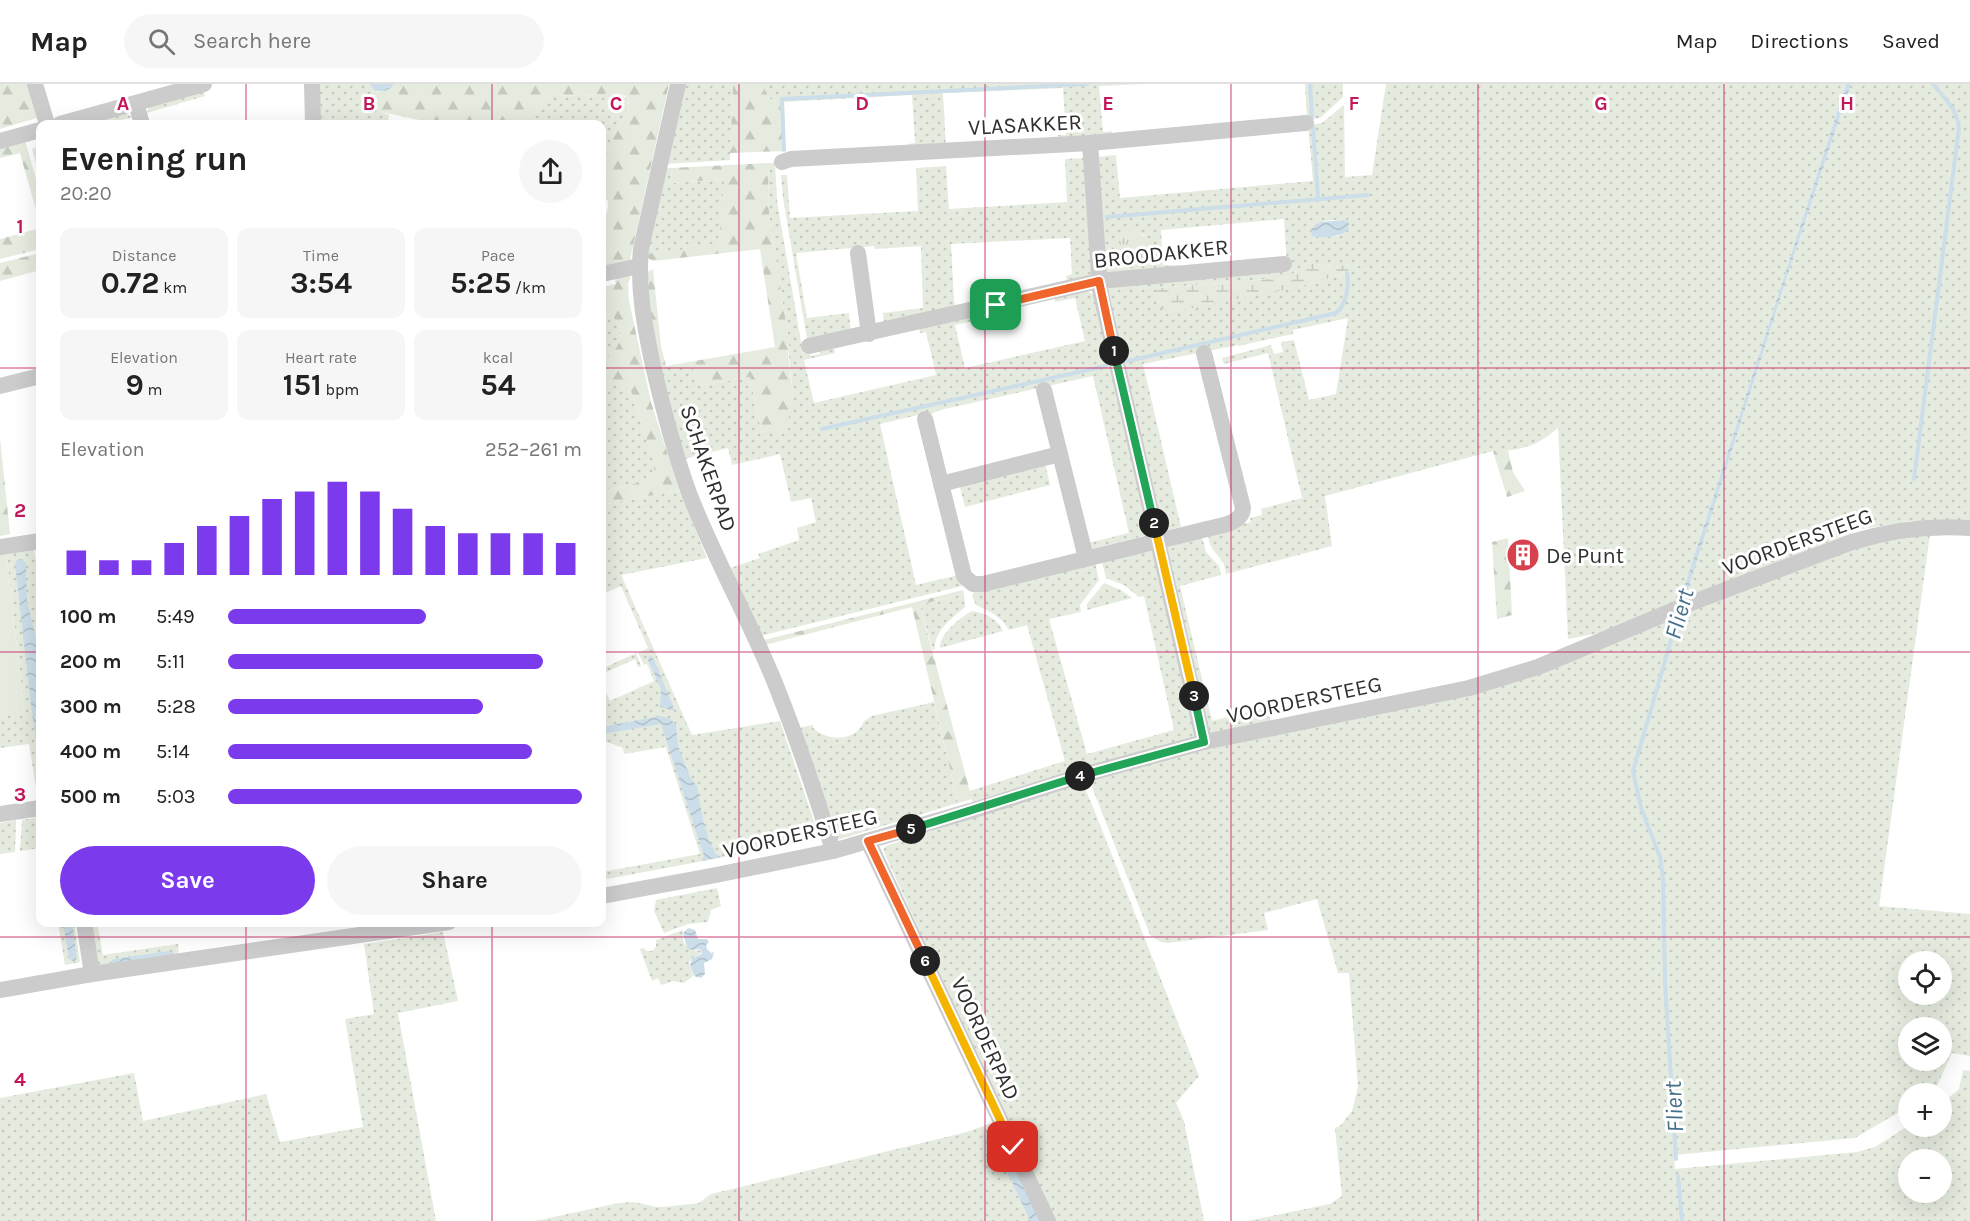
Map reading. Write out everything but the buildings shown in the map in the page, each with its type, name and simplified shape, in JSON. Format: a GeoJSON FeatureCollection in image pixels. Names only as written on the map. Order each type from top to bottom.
{"type":"FeatureCollection","features":[{"type":"Feature","properties":{"kind":"street"},"geometry":{"type":"LineString","coordinates":[[35,84],[46,120]]}},
{"type":"Feature","properties":{"kind":"street"},"geometry":{"type":"LineString","coordinates":[[74,120],[204,84]]}},
{"type":"Feature","properties":{"kind":"street"},"geometry":{"type":"LineString","coordinates":[[312,84],[313,120]]}},
{"type":"Feature","properties":{"kind":"street","name":"SCHAKERPAD"},"geometry":{"type":"LineString","coordinates":[[678,84],[641,249],[639,266],[647,340],[689,492],[774,682],[817,798],[833,850]]}},
{"type":"Feature","properties":{"kind":"street"},"geometry":{"type":"LineString","coordinates":[[136,103],[141,120]]}},
{"type":"Feature","properties":{"kind":"street","name":"VLASAKKER"},"geometry":{"type":"LineString","coordinates":[[782,162],[791,159],[1090,143],[1306,123]]}},
{"type":"Feature","properties":{"kind":"street"},"geometry":{"type":"LineString","coordinates":[[0,141],[36,131]]}},
{"type":"Feature","properties":{"kind":"street"},"geometry":{"type":"LineString","coordinates":[[1090,143],[1099,281],[1204,742]]}},
{"type":"Feature","properties":{"kind":"street"},"geometry":{"type":"LineString","coordinates":[[858,253],[869,334]]}},
{"type":"Feature","properties":{"kind":"street","name":"BROODAKKER"},"geometry":{"type":"LineString","coordinates":[[809,346],[1099,281],[1284,264]]}},
{"type":"Feature","properties":{"kind":"street"},"geometry":{"type":"LineString","coordinates":[[606,273],[639,266]]}},
{"type":"Feature","properties":{"kind":"street"},"geometry":{"type":"LineString","coordinates":[[925,419],[964,576],[970,583],[983,584],[1236,521],[1243,512],[1204,353]]}},
{"type":"Feature","properties":{"kind":"street"},"geometry":{"type":"LineString","coordinates":[[0,386],[36,377]]}},
{"type":"Feature","properties":{"kind":"street"},"geometry":{"type":"LineString","coordinates":[[1044,390],[1086,558]]}},
{"type":"Feature","properties":{"kind":"street"},"geometry":{"type":"LineString","coordinates":[[941,484],[1060,454]]}},
{"type":"Feature","properties":{"kind":"street","name":"VOORDERSTEEG"},"geometry":{"type":"LineString","coordinates":[[606,895],[833,850],[1083,775],[1204,742],[1469,688],[1538,667],[1691,603],[1873,535],[1903,529],[1970,528]]}},
{"type":"Feature","properties":{"kind":"street"},"geometry":{"type":"LineString","coordinates":[[0,547],[36,542]]}},
{"type":"Feature","properties":{"kind":"street"},"geometry":{"type":"LineString","coordinates":[[0,814],[36,809]]}},
{"type":"Feature","properties":{"kind":"street","name":"VOORDERPAD"},"geometry":{"type":"LineString","coordinates":[[868,841],[1048,1221]]}},
{"type":"Feature","properties":{"kind":"street"},"geometry":{"type":"LineString","coordinates":[[85,927],[92,974]]}},
{"type":"Feature","properties":{"kind":"street"},"geometry":{"type":"LineString","coordinates":[[0,990],[92,974],[415,927]]}},
{"type":"Feature","properties":{"kind":"green space"},"geometry":{"type":"Polygon","coordinates":[[[0,84],[30,84],[40,117],[0,129],[0,84]]]}},
{"type":"Feature","properties":{"kind":"green space"},"geometry":{"type":"Polygon","coordinates":[[[317,84],[370,84],[377,92],[373,102],[381,112],[389,115],[388,120],[320,120],[317,84]]]}},
{"type":"Feature","properties":{"kind":"green space"},"geometry":{"type":"Polygon","coordinates":[[[394,84],[669,84],[630,260],[606,265],[608,201],[606,200],[606,160],[612,137],[629,106],[624,95],[615,93],[580,96],[553,95],[547,98],[539,110],[523,120],[420,120],[381,112],[373,102],[377,92],[394,84]]]}},
{"type":"Feature","properties":{"kind":"green space"},"geometry":{"type":"Polygon","coordinates":[[[683,84],[733,84],[730,160],[665,164],[683,84]]]}},
{"type":"Feature","properties":{"kind":"green space"},"geometry":{"type":"Polygon","coordinates":[[[733,84],[765,84],[765,90],[770,99],[782,102],[785,151],[730,153],[733,84]]]}},
{"type":"Feature","properties":{"kind":"green space"},"geometry":{"type":"Polygon","coordinates":[[[765,84],[1144,84],[1099,86],[1103,132],[1112,131],[1112,136],[1059,140],[1058,135],[1066,135],[1063,88],[943,93],[946,147],[908,148],[908,144],[915,143],[912,95],[782,102],[770,99],[765,90],[765,84]]]}},
{"type":"Feature","properties":{"kind":"green space"},"geometry":{"type":"Polygon","coordinates":[[[1305,84],[1343,84],[1343,97],[1320,118],[1307,119],[1305,84]]]}},
{"type":"Feature","properties":{"kind":"green space"},"geometry":{"type":"Polygon","coordinates":[[[1386,84],[1846,84],[1680,600],[1604,632],[1568,639],[1558,427],[1537,443],[1520,449],[1493,451],[1325,496],[1332,546],[1226,574],[1224,564],[1209,542],[1209,532],[1251,522],[1250,518],[1262,515],[1261,509],[1302,498],[1268,353],[1224,364],[1222,358],[1271,345],[1274,354],[1283,352],[1281,342],[1294,340],[1309,400],[1336,394],[1348,318],[1293,330],[1293,334],[1143,364],[1181,527],[1161,530],[1106,293],[1110,285],[1287,267],[1284,219],[1161,230],[1163,265],[1183,265],[1172,266],[1172,270],[1106,273],[1096,157],[1116,155],[1120,198],[1313,181],[1308,125],[1322,123],[1344,105],[1345,177],[1372,175],[1386,84]],[[1344,220],[1323,221],[1315,237],[1339,236],[1344,220]],[[1137,233],[1123,238],[1117,253],[1123,254],[1132,262],[1145,235],[1137,233]],[[1305,264],[1290,276],[1158,288],[1298,287],[1341,275],[1350,268],[1347,264],[1330,267],[1305,264]]]}},
{"type":"Feature","properties":{"kind":"green space"},"geometry":{"type":"Polygon","coordinates":[[[1851,84],[1970,84],[1970,522],[1911,521],[1863,529],[1685,599],[1788,274],[1851,84]]]}},
{"type":"Feature","properties":{"kind":"green space"},"geometry":{"type":"Polygon","coordinates":[[[203,90],[205,96],[147,113],[149,107],[203,90]]]}},
{"type":"Feature","properties":{"kind":"green space"},"geometry":{"type":"Polygon","coordinates":[[[615,93],[628,100],[629,106],[612,137],[606,160],[606,120],[523,120],[539,110],[547,98],[553,95],[580,96],[615,93]]]}},
{"type":"Feature","properties":{"kind":"green space"},"geometry":{"type":"Polygon","coordinates":[[[122,112],[133,117],[121,120],[99,120],[122,112]]]}},
{"type":"Feature","properties":{"kind":"green space"},"geometry":{"type":"Polygon","coordinates":[[[25,140],[36,180],[36,210],[20,153],[0,158],[0,147],[25,140]]]}},
{"type":"Feature","properties":{"kind":"green space"},"geometry":{"type":"Polygon","coordinates":[[[36,148],[36,164],[32,149],[36,148]]]}},
{"type":"Feature","properties":{"kind":"green space"},"geometry":{"type":"Polygon","coordinates":[[[1087,158],[1094,270],[1090,276],[1068,284],[1066,276],[1072,274],[1070,238],[951,244],[956,309],[884,326],[883,313],[923,308],[921,246],[875,249],[874,246],[796,253],[807,318],[849,313],[851,333],[807,339],[781,175],[787,175],[790,218],[918,211],[916,168],[946,166],[949,209],[1067,202],[1065,159],[1087,158]]]}},
{"type":"Feature","properties":{"kind":"green space"},"geometry":{"type":"Polygon","coordinates":[[[768,163],[775,163],[777,201],[803,353],[809,352],[811,356],[820,354],[819,350],[834,346],[835,353],[804,360],[814,403],[936,375],[926,332],[920,333],[919,327],[970,315],[971,320],[981,317],[980,313],[984,312],[986,318],[955,325],[965,368],[1085,341],[1075,298],[1055,302],[1055,296],[1087,291],[1095,296],[1149,532],[1147,535],[1092,549],[1088,543],[1129,533],[1093,376],[880,424],[916,585],[959,575],[962,586],[760,636],[727,569],[760,558],[758,554],[799,540],[797,528],[816,522],[811,498],[791,502],[780,454],[732,465],[728,448],[685,459],[659,368],[692,363],[698,386],[750,377],[762,434],[787,418],[791,412],[793,393],[789,342],[769,215],[768,163]]]}},
{"type":"Feature","properties":{"kind":"green space"},"geometry":{"type":"Polygon","coordinates":[[[768,163],[769,215],[789,342],[788,357],[793,401],[788,429],[762,434],[750,377],[698,386],[692,363],[659,368],[644,274],[653,269],[661,347],[666,366],[775,347],[760,249],[653,261],[646,257],[646,254],[719,245],[724,179],[672,183],[671,168],[768,163]]]}},
{"type":"Feature","properties":{"kind":"green space"},"geometry":{"type":"Polygon","coordinates":[[[664,168],[671,168],[672,183],[725,179],[719,246],[646,254],[664,168]]]}},
{"type":"Feature","properties":{"kind":"green space"},"geometry":{"type":"Polygon","coordinates":[[[36,229],[36,250],[0,259],[0,239],[36,229]]]}},
{"type":"Feature","properties":{"kind":"green space"},"geometry":{"type":"Polygon","coordinates":[[[1131,229],[1137,229],[1138,233],[1148,238],[1150,254],[1146,260],[1132,262],[1124,254],[1117,253],[1115,242],[1120,241],[1131,229]]]}},
{"type":"Feature","properties":{"kind":"green space"},"geometry":{"type":"Polygon","coordinates":[[[36,254],[36,271],[0,281],[0,263],[36,254]]]}},
{"type":"Feature","properties":{"kind":"green space"},"geometry":{"type":"Polygon","coordinates":[[[1305,264],[1335,267],[1347,264],[1350,268],[1341,275],[1298,287],[1173,312],[1160,307],[1154,295],[1158,288],[1281,278],[1290,276],[1305,264]]]}},
{"type":"Feature","properties":{"kind":"green space"},"geometry":{"type":"Polygon","coordinates":[[[614,275],[631,275],[628,284],[629,301],[651,402],[679,490],[606,504],[606,489],[641,481],[652,472],[655,465],[631,391],[606,382],[606,360],[618,345],[621,334],[615,320],[606,313],[606,286],[616,284],[614,275]]]}},
{"type":"Feature","properties":{"kind":"green space"},"geometry":{"type":"Polygon","coordinates":[[[606,313],[615,320],[621,334],[618,345],[606,360],[606,313]]]}},
{"type":"Feature","properties":{"kind":"green space"},"geometry":{"type":"Polygon","coordinates":[[[606,382],[624,386],[631,391],[655,465],[647,477],[625,486],[606,489],[606,382]]]}},
{"type":"Feature","properties":{"kind":"green space"},"geometry":{"type":"Polygon","coordinates":[[[0,438],[10,534],[0,536],[0,438]]]}},
{"type":"Feature","properties":{"kind":"green space"},"geometry":{"type":"Polygon","coordinates":[[[1493,451],[1508,451],[1513,472],[1525,491],[1507,497],[1493,451]]]}},
{"type":"Feature","properties":{"kind":"green space"},"geometry":{"type":"Polygon","coordinates":[[[1045,463],[1050,485],[965,507],[959,484],[1045,463]]]}},
{"type":"Feature","properties":{"kind":"green space"},"geometry":{"type":"Polygon","coordinates":[[[679,490],[707,558],[621,575],[692,735],[780,721],[820,839],[606,879],[606,871],[700,854],[666,747],[624,754],[623,748],[606,742],[606,692],[610,701],[654,681],[647,664],[644,665],[638,653],[648,648],[621,586],[606,593],[606,504],[679,490]]]}},
{"type":"Feature","properties":{"kind":"green space"},"geometry":{"type":"Polygon","coordinates":[[[1930,534],[1879,906],[1970,914],[1970,1056],[1952,1053],[1952,1017],[1898,1017],[1898,1071],[1944,1071],[1938,1083],[1898,1083],[1898,1113],[1855,1138],[1674,1155],[1675,1169],[1857,1152],[1875,1147],[1898,1132],[1898,1137],[1952,1137],[1952,1095],[1959,1089],[1963,1070],[1970,1071],[1970,1221],[1247,1221],[1330,1204],[1342,1196],[1335,1128],[1341,1125],[1352,1111],[1358,1087],[1349,973],[1338,973],[1317,899],[1264,913],[1268,930],[1168,943],[1161,942],[1150,935],[1092,787],[1097,777],[1250,739],[1413,707],[1718,599],[1879,539],[1930,534]]]}},
{"type":"Feature","properties":{"kind":"green space"},"geometry":{"type":"Polygon","coordinates":[[[1202,537],[1206,552],[1219,566],[1221,575],[1180,586],[1212,721],[1267,707],[1271,723],[1218,735],[1209,732],[1167,548],[1170,544],[1202,537]]]}},
{"type":"Feature","properties":{"kind":"green space"},"geometry":{"type":"Polygon","coordinates":[[[1508,538],[1512,615],[1497,619],[1492,542],[1508,538]]]}},
{"type":"Feature","properties":{"kind":"green space"},"geometry":{"type":"Polygon","coordinates":[[[34,546],[36,561],[36,788],[29,744],[0,748],[0,715],[24,710],[6,550],[34,546]]]}},
{"type":"Feature","properties":{"kind":"green space"},"geometry":{"type":"Polygon","coordinates":[[[6,550],[24,711],[0,715],[0,551],[6,550]]]}},
{"type":"Feature","properties":{"kind":"green space"},"geometry":{"type":"Polygon","coordinates":[[[1152,551],[1196,730],[1194,738],[973,804],[969,791],[1065,761],[1027,625],[1009,630],[998,618],[976,605],[972,596],[975,591],[1095,563],[1099,580],[1080,605],[1081,612],[1049,619],[1087,754],[1174,730],[1144,596],[1139,597],[1124,585],[1106,578],[1102,562],[1102,560],[1152,551]]]}},
{"type":"Feature","properties":{"kind":"green space"},"geometry":{"type":"Polygon","coordinates":[[[1104,583],[1121,590],[1132,598],[1087,610],[1087,604],[1104,583]]]}},
{"type":"Feature","properties":{"kind":"green space"},"geometry":{"type":"Polygon","coordinates":[[[963,590],[964,593],[920,605],[972,799],[958,803],[912,607],[765,645],[760,641],[963,590]]]}},
{"type":"Feature","properties":{"kind":"green space"},"geometry":{"type":"Polygon","coordinates":[[[964,593],[965,607],[940,631],[933,650],[920,605],[964,593]]]}},
{"type":"Feature","properties":{"kind":"green space"},"geometry":{"type":"Polygon","coordinates":[[[972,611],[990,617],[1003,631],[940,648],[947,632],[956,622],[972,611]]]}},
{"type":"Feature","properties":{"kind":"green space"},"geometry":{"type":"Polygon","coordinates":[[[636,653],[641,666],[638,667],[635,659],[606,672],[606,667],[636,653]]]}},
{"type":"Feature","properties":{"kind":"green space"},"geometry":{"type":"Polygon","coordinates":[[[934,702],[958,803],[837,840],[798,728],[813,725],[819,733],[841,738],[855,733],[864,721],[872,716],[934,702]]]}},
{"type":"Feature","properties":{"kind":"green space"},"geometry":{"type":"Polygon","coordinates":[[[1075,783],[1085,789],[1091,802],[1199,1076],[1176,1103],[1184,1121],[1204,1221],[1051,1221],[883,850],[886,846],[1075,783]]]}},
{"type":"Feature","properties":{"kind":"green space"},"geometry":{"type":"Polygon","coordinates":[[[36,818],[36,849],[20,851],[22,820],[36,818]]]}},
{"type":"Feature","properties":{"kind":"green space"},"geometry":{"type":"Polygon","coordinates":[[[16,820],[15,852],[0,854],[0,823],[16,820]]]}},
{"type":"Feature","properties":{"kind":"green space"},"geometry":{"type":"Polygon","coordinates":[[[717,888],[721,906],[711,910],[708,922],[688,924],[664,933],[654,911],[656,900],[717,888]]]}},
{"type":"Feature","properties":{"kind":"green space"},"geometry":{"type":"Polygon","coordinates":[[[59,927],[75,927],[80,962],[65,965],[59,927]]]}},
{"type":"Feature","properties":{"kind":"green space"},"geometry":{"type":"Polygon","coordinates":[[[90,927],[98,927],[103,955],[178,944],[179,957],[99,965],[90,927]]]}},
{"type":"Feature","properties":{"kind":"green space"},"geometry":{"type":"Polygon","coordinates":[[[683,930],[686,946],[695,951],[700,950],[701,954],[693,957],[689,963],[693,976],[684,983],[673,981],[661,985],[658,978],[652,981],[640,949],[652,951],[656,947],[656,940],[683,930]]]}},
{"type":"Feature","properties":{"kind":"green space"},"geometry":{"type":"Polygon","coordinates":[[[443,932],[458,1001],[398,1013],[436,1221],[0,1221],[0,1098],[134,1073],[143,1121],[266,1094],[280,1142],[363,1127],[345,1019],[374,1014],[364,944],[443,932]]]}},
{"type":"Feature","properties":{"kind":"green space"},"geometry":{"type":"Polygon","coordinates":[[[997,1121],[1045,1221],[1000,1154],[1030,1221],[535,1221],[619,1203],[634,1202],[665,1207],[699,1203],[711,1194],[967,1132],[997,1121]]]}},
{"type":"Feature","properties":{"kind":"water"},"geometry":{"type":"Polygon","coordinates":[[[370,84],[394,84],[388,90],[375,91],[370,84]]]}},
{"type":"Feature","properties":{"kind":"water"},"geometry":{"type":"Polygon","coordinates":[[[1846,84],[1851,84],[1685,599],[1680,600],[1846,84]]]}},
{"type":"Feature","properties":{"kind":"water"},"geometry":{"type":"Polygon","coordinates":[[[1344,220],[1349,223],[1348,230],[1340,234],[1331,237],[1312,236],[1311,229],[1320,222],[1344,220]]]}},
{"type":"Feature","properties":{"kind":"water"},"geometry":{"type":"Polygon","coordinates":[[[22,559],[26,563],[27,601],[36,638],[36,741],[15,564],[17,560],[22,559]]]}},
{"type":"Feature","properties":{"kind":"water"},"geometry":{"type":"Polygon","coordinates":[[[649,656],[654,660],[675,711],[660,707],[661,689],[648,660],[649,656]]]}},
{"type":"Feature","properties":{"kind":"water"},"geometry":{"type":"Polygon","coordinates":[[[660,716],[669,718],[676,724],[678,746],[690,777],[697,786],[709,840],[716,854],[721,857],[701,861],[704,856],[661,724],[606,733],[606,726],[660,716]]]}},
{"type":"Feature","properties":{"kind":"water"},"geometry":{"type":"Polygon","coordinates":[[[64,927],[73,927],[77,958],[74,962],[69,958],[64,927]]]}},
{"type":"Feature","properties":{"kind":"water"},"geometry":{"type":"Polygon","coordinates":[[[688,928],[695,930],[698,939],[707,939],[709,942],[706,945],[707,949],[711,953],[714,952],[712,959],[704,963],[705,974],[701,978],[694,976],[690,966],[692,958],[702,954],[700,949],[687,948],[683,933],[688,928]]]}},
{"type":"Feature","properties":{"kind":"water"},"geometry":{"type":"Polygon","coordinates":[[[169,951],[174,953],[173,955],[111,963],[113,959],[169,951]]]}},
{"type":"Feature","properties":{"kind":"water"},"geometry":{"type":"Polygon","coordinates":[[[1006,1151],[1040,1221],[1030,1221],[999,1154],[1006,1151]]]}},
{"type":"Feature","properties":{"kind":"waterway"},"geometry":{"type":"LineString","coordinates":[[784,150],[782,99],[1087,84]]}},
{"type":"Feature","properties":{"kind":"waterway"},"geometry":{"type":"LineString","coordinates":[[1310,84],[1312,118]]}},
{"type":"Feature","properties":{"kind":"waterway"},"geometry":{"type":"LineString","coordinates":[[1914,479],[1959,128],[1953,110],[1933,84]]}},
{"type":"Feature","properties":{"kind":"waterway"},"geometry":{"type":"LineString","coordinates":[[1313,127],[1318,199]]}},
{"type":"Feature","properties":{"kind":"waterway"},"geometry":{"type":"LineString","coordinates":[[1107,217],[1368,195]]}},
{"type":"Feature","properties":{"kind":"waterway"},"geometry":{"type":"LineString","coordinates":[[1128,361],[1336,313],[1343,305],[1348,283],[1347,273]]}},
{"type":"Feature","properties":{"kind":"waterway"},"geometry":{"type":"LineString","coordinates":[[822,429],[1106,366]]}},
{"type":"Feature","properties":{"kind":"waterway","name":"Fliert"},"geometry":{"type":"LineString","coordinates":[[1676,1159],[1665,982],[1663,879],[1660,857],[1641,808],[1633,771],[1679,613]]}},
{"type":"Feature","properties":{"kind":"waterway","name":"Fliert"},"geometry":{"type":"LineString","coordinates":[[1678,1176],[1682,1221]]}},
{"type":"Feature","properties":{"kind":"place","name":"De Punt"},"geometry":{"type":"Point","coordinates":[1523,555]}},
{"type":"Feature","properties":{"kind":"route"},"geometry":{"type":"LineString","coordinates":[[996,305],[1099,281],[1204,742],[1083,775],[868,841],[1013,1147]]}}]}
